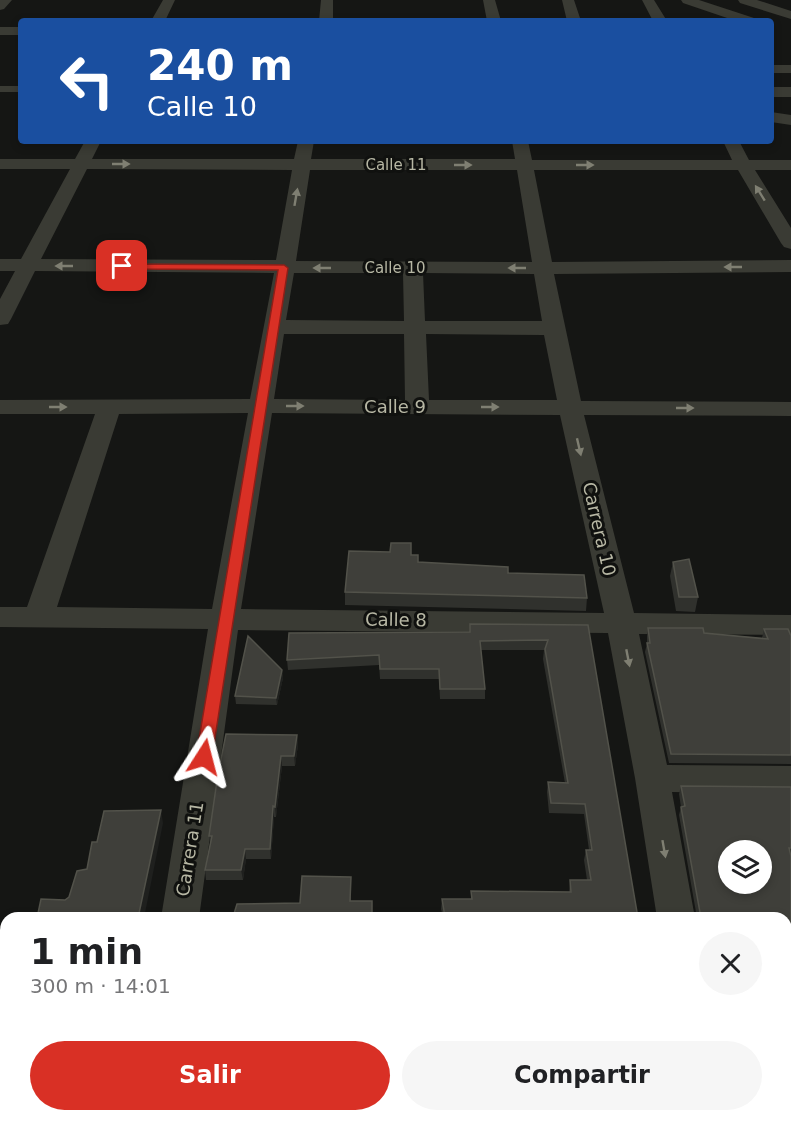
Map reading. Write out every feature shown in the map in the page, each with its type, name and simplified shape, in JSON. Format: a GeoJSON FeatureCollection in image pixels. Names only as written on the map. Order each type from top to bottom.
{"type":"FeatureCollection","features":[{"type":"Feature","properties":{"kind":"street"},"geometry":{"type":"LineString","coordinates":[[0,6],[6,0]]}},
{"type":"Feature","properties":{"kind":"street"},"geometry":{"type":"LineString","coordinates":[[160,18],[169,0]]}},
{"type":"Feature","properties":{"kind":"street"},"geometry":{"type":"LineString","coordinates":[[326,18],[327,0]]}},
{"type":"Feature","properties":{"kind":"street"},"geometry":{"type":"LineString","coordinates":[[489,0],[493,18]]}},
{"type":"Feature","properties":{"kind":"street"},"geometry":{"type":"LineString","coordinates":[[568,0],[573,18]]}},
{"type":"Feature","properties":{"kind":"street"},"geometry":{"type":"LineString","coordinates":[[648,0],[658,18]]}},
{"type":"Feature","properties":{"kind":"street"},"geometry":{"type":"LineString","coordinates":[[687,0],[740,18]]}},
{"type":"Feature","properties":{"kind":"street"},"geometry":{"type":"LineString","coordinates":[[744,0],[791,17]]}},
{"type":"Feature","properties":{"kind":"street"},"geometry":{"type":"LineString","coordinates":[[774,22],[791,17]]}},
{"type":"Feature","properties":{"kind":"street"},"geometry":{"type":"LineString","coordinates":[[0,31],[18,31]]}},
{"type":"Feature","properties":{"kind":"street"},"geometry":{"type":"LineString","coordinates":[[774,69],[791,69]]}},
{"type":"Feature","properties":{"kind":"street"},"geometry":{"type":"LineString","coordinates":[[0,89],[18,89]]}},
{"type":"Feature","properties":{"kind":"street"},"geometry":{"type":"LineString","coordinates":[[774,92],[791,92]]}},
{"type":"Feature","properties":{"kind":"street"},"geometry":{"type":"LineString","coordinates":[[774,117],[791,120]]}},
{"type":"Feature","properties":{"kind":"street"},"geometry":{"type":"LineString","coordinates":[[0,319],[91,144]]}},
{"type":"Feature","properties":{"kind":"street","name":"Carrera 10"},"geometry":{"type":"LineString","coordinates":[[521,144],[570,407],[621,622],[652,778],[675,912]]}},
{"type":"Feature","properties":{"kind":"street"},"geometry":{"type":"LineString","coordinates":[[732,144],[742,164],[791,243]]}},
{"type":"Feature","properties":{"kind":"street","name":"Calle 11"},"geometry":{"type":"LineString","coordinates":[[0,164],[80,164],[304,153],[526,165],[791,165]]}},
{"type":"Feature","properties":{"kind":"street","name":"Carrera 11"},"geometry":{"type":"LineString","coordinates":[[181,912],[225,618],[304,153]]}},
{"type":"Feature","properties":{"kind":"street","name":"Calle 10"},"geometry":{"type":"LineString","coordinates":[[0,265],[284,268],[791,266]]}},
{"type":"Feature","properties":{"kind":"street"},"geometry":{"type":"LineString","coordinates":[[412,268],[417,407]]}},
{"type":"Feature","properties":{"kind":"street"},"geometry":{"type":"LineString","coordinates":[[274,327],[554,328]]}},
{"type":"Feature","properties":{"kind":"street"},"geometry":{"type":"LineString","coordinates":[[39,617],[109,406]]}},
{"type":"Feature","properties":{"kind":"street","name":"Calle 9"},"geometry":{"type":"LineString","coordinates":[[0,407],[791,409]]}},
{"type":"Feature","properties":{"kind":"street","name":"Calle 8"},"geometry":{"type":"LineString","coordinates":[[0,617],[621,622],[791,626]]}},
{"type":"Feature","properties":{"kind":"street"},"geometry":{"type":"LineString","coordinates":[[652,778],[791,780]]}},
{"type":"Feature","properties":{"kind":"building"},"geometry":{"type":"Polygon","coordinates":[[[391,543],[411,543],[411,555],[418,555],[418,562],[508,567],[508,573],[584,575],[587,598],[345,592],[349,551],[390,552],[391,543]]]}},
{"type":"Feature","properties":{"kind":"building"},"geometry":{"type":"Polygon","coordinates":[[[689,559],[698,597],[679,597],[673,562],[689,559]]]}},
{"type":"Feature","properties":{"kind":"building"},"geometry":{"type":"Polygon","coordinates":[[[470,624],[588,625],[637,912],[444,912],[442,899],[472,899],[471,891],[571,892],[570,880],[591,880],[586,850],[592,850],[585,804],[551,803],[548,782],[568,783],[545,649],[548,640],[480,641],[485,689],[440,689],[439,669],[380,669],[379,655],[287,660],[289,633],[470,632],[470,624]]]}},
{"type":"Feature","properties":{"kind":"building"},"geometry":{"type":"Polygon","coordinates":[[[648,628],[703,628],[704,633],[768,639],[764,629],[788,629],[791,636],[791,755],[671,754],[647,643],[650,643],[648,628]]]}},
{"type":"Feature","properties":{"kind":"building"},"geometry":{"type":"Polygon","coordinates":[[[248,636],[282,670],[276,698],[235,696],[248,636]]]}},
{"type":"Feature","properties":{"kind":"building"},"geometry":{"type":"Polygon","coordinates":[[[226,734],[297,735],[294,756],[281,756],[275,807],[273,806],[270,849],[245,849],[241,870],[205,870],[212,836],[209,836],[218,774],[226,734]]]}},
{"type":"Feature","properties":{"kind":"building"},"geometry":{"type":"Polygon","coordinates":[[[681,786],[791,787],[791,848],[789,848],[791,912],[700,912],[681,807],[685,806],[681,786]]]}},
{"type":"Feature","properties":{"kind":"building"},"geometry":{"type":"Polygon","coordinates":[[[161,810],[139,912],[38,912],[41,899],[65,900],[69,897],[77,871],[87,869],[92,842],[97,842],[104,811],[161,810]]]}},
{"type":"Feature","properties":{"kind":"building"},"geometry":{"type":"Polygon","coordinates":[[[302,876],[351,877],[350,901],[372,901],[372,912],[235,912],[237,904],[300,903],[302,876]]]}},
{"type":"Feature","properties":{"kind":"route"},"geometry":{"type":"LineString","coordinates":[[122,266],[284,268],[204,757]]}}]}
